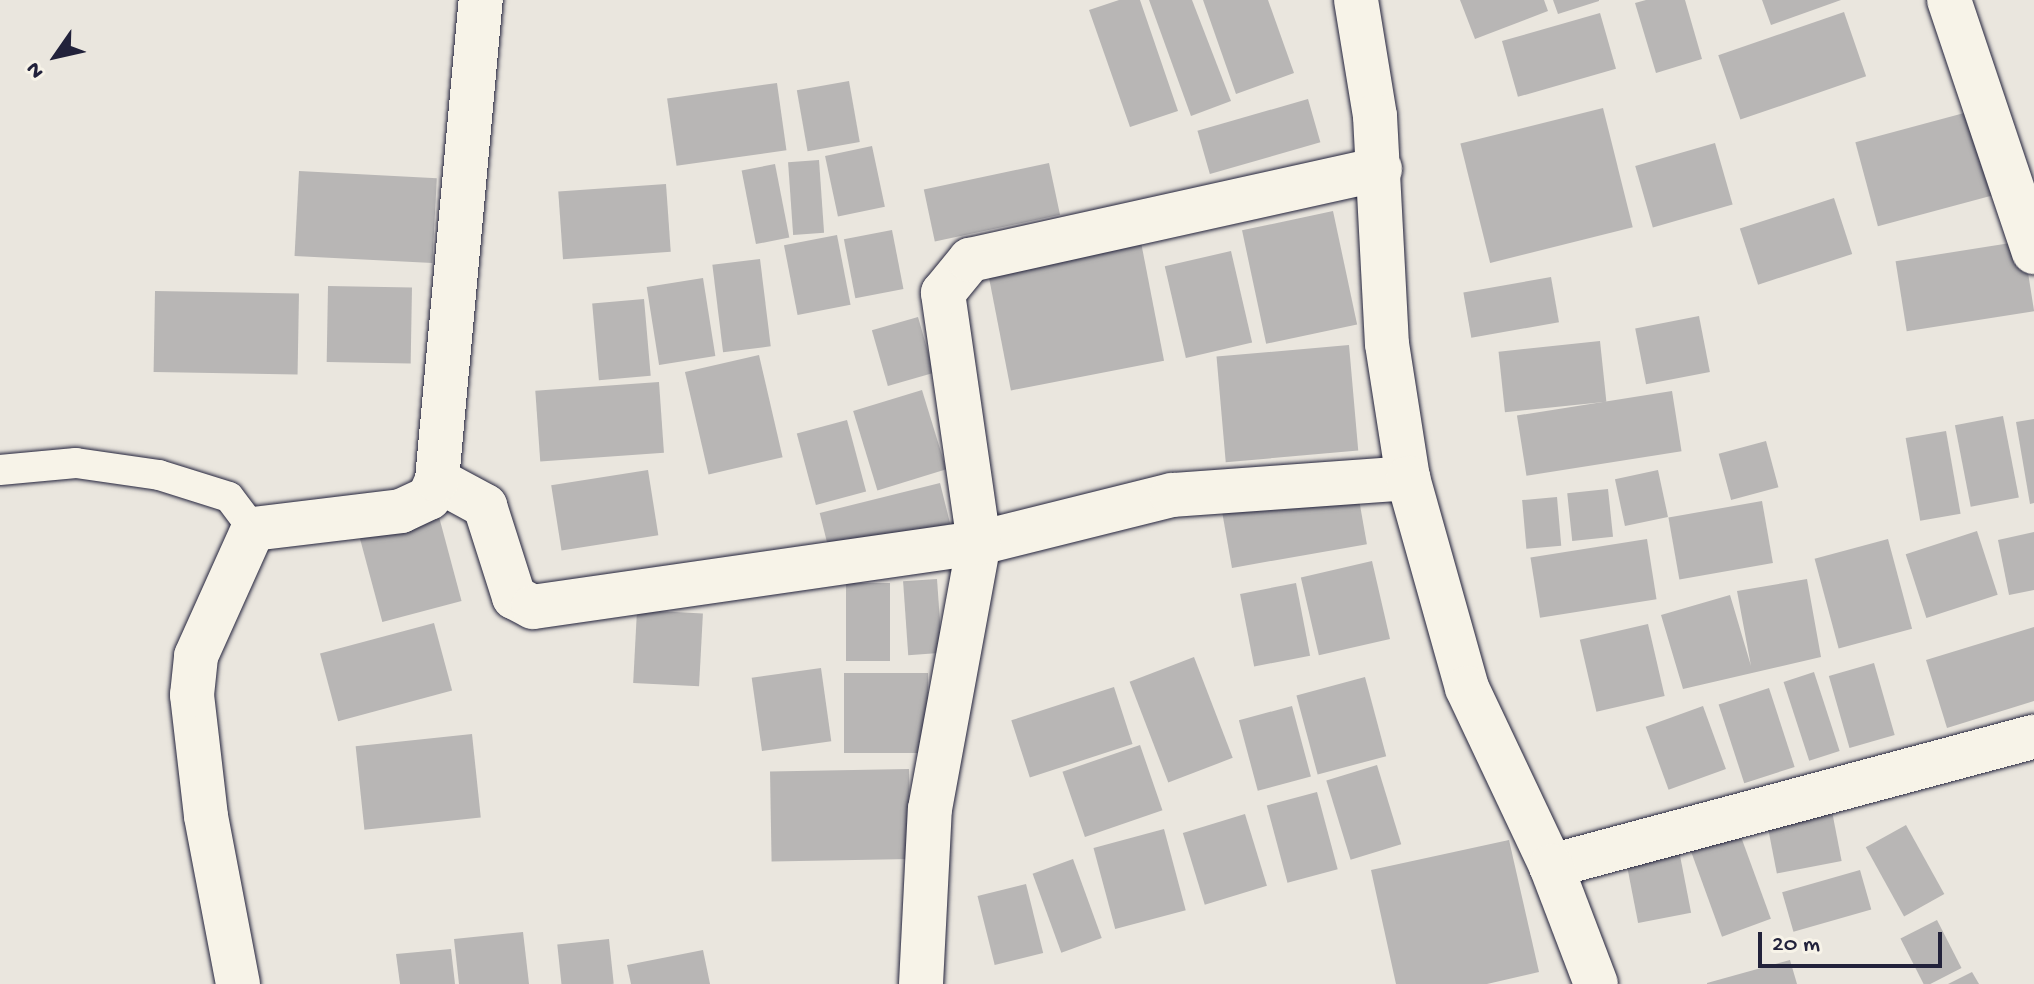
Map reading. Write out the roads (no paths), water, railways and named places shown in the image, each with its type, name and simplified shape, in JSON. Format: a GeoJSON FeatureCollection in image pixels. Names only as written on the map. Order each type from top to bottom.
{"type":"FeatureCollection","features":[{"type":"Feature","properties":{"kind":"street"},"geometry":{"type":"LineString","coordinates":[[238,984],[206,816],[192,695],[210,613],[253,529],[401,511],[429,498],[437,480],[481,0]]}},
{"type":"Feature","properties":{"kind":"street"},"geometry":{"type":"LineString","coordinates":[[1356,0],[1380,169],[1387,344],[1408,478],[1467,688],[1551,866],[1596,984]]}},
{"type":"Feature","properties":{"kind":"street"},"geometry":{"type":"LineString","coordinates":[[1949,0],[2034,252]]}},
{"type":"Feature","properties":{"kind":"street"},"geometry":{"type":"LineString","coordinates":[[921,984],[930,809],[979,543],[944,318],[943,293],[959,268],[1380,169]]}},
{"type":"Feature","properties":{"kind":"street"},"geometry":{"type":"LineString","coordinates":[[437,480],[485,506],[507,581],[524,606],[979,543],[1172,495],[1408,478]]}},
{"type":"Feature","properties":{"kind":"street"},"geometry":{"type":"LineString","coordinates":[[1551,866],[2034,737]]}},
{"type":"Feature","properties":{"kind":"lane"},"geometry":{"type":"LineString","coordinates":[[0,470],[76,463],[159,475],[229,497],[253,529]]}}]}
